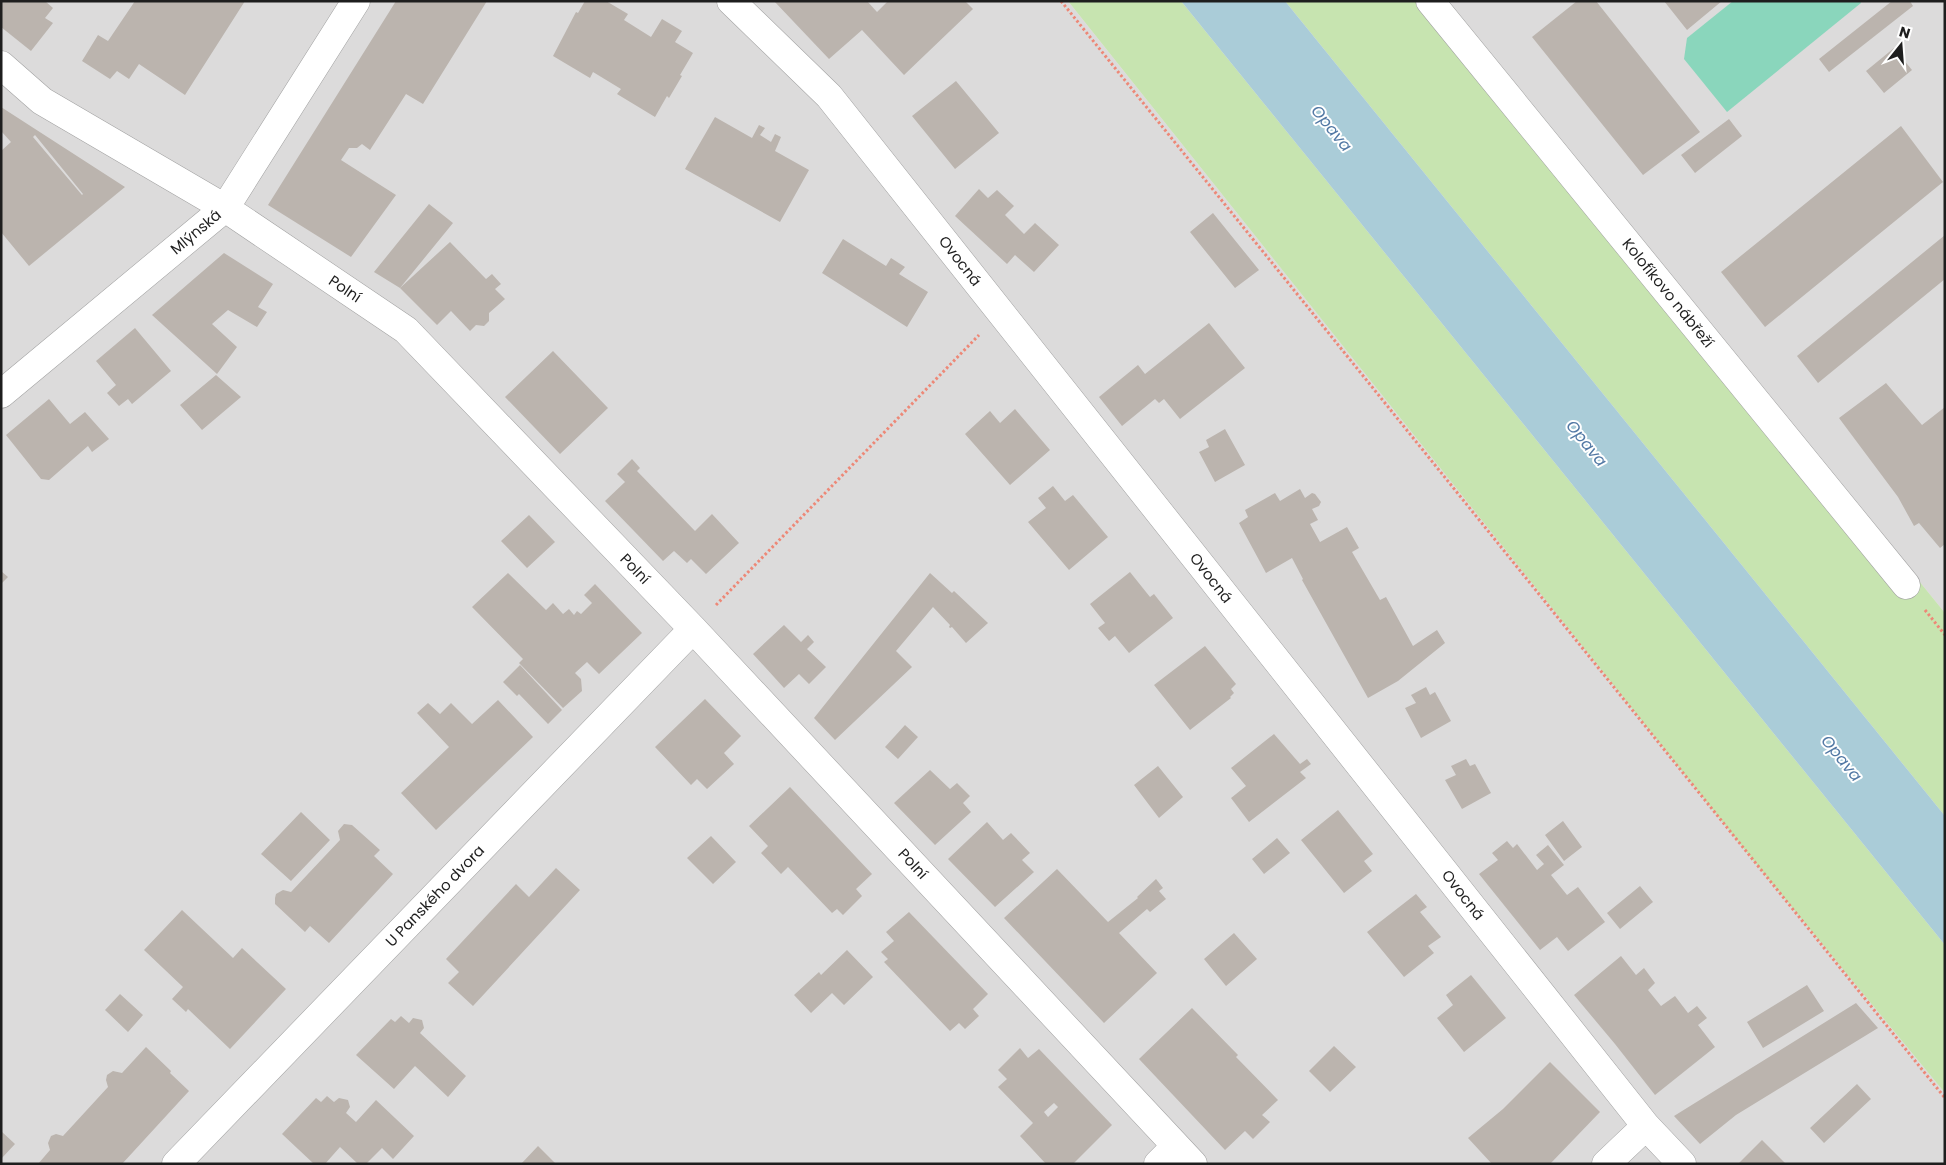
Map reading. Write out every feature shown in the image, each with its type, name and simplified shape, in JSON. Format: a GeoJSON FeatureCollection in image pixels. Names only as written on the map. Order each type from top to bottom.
{"type":"FeatureCollection","features":[{"type":"Feature","properties":{"kind":"street","name":"Mlýnská"},"geometry":{"type":"LineString","coordinates":[[1,394],[225,208],[356,1]]}},
{"type":"Feature","properties":{"kind":"street","name":"Ovocná"},"geometry":{"type":"LineString","coordinates":[[731,1],[829,96],[1646,1126],[1682,1164]]}},
{"type":"Feature","properties":{"kind":"street","name":"Kolofíkovo nábřeží"},"geometry":{"type":"LineString","coordinates":[[1430,1],[1906,585]]}},
{"type":"Feature","properties":{"kind":"street","name":"Polní"},"geometry":{"type":"LineString","coordinates":[[1,65],[42,101],[225,208],[406,330],[693,629],[1176,1158]]}},
{"type":"Feature","properties":{"kind":"street","name":"U Panského dvora"},"geometry":{"type":"LineString","coordinates":[[176,1164],[693,629]]}},
{"type":"Feature","properties":{"kind":"street"},"geometry":{"type":"LineString","coordinates":[[1606,1164],[1646,1126]]}},
{"type":"Feature","properties":{"kind":"path"},"geometry":{"type":"LineString","coordinates":[[1061,1],[1945,1098]]}},
{"type":"Feature","properties":{"kind":"path"},"geometry":{"type":"LineString","coordinates":[[693,629],[1001,312]]}},
{"type":"Feature","properties":{"kind":"shaded area"},"geometry":{"type":"Polygon","coordinates":[[[1,1],[1068,1],[1752,859],[1945,1093],[1945,1164],[1,1164],[1,1]]]}},
{"type":"Feature","properties":{"kind":"shaded area"},"geometry":{"type":"Polygon","coordinates":[[[1448,1],[1945,1],[1945,613],[1448,1]]]}},
{"type":"Feature","properties":{"kind":"green space"},"geometry":{"type":"Polygon","coordinates":[[[1068,1],[1181,1],[1945,945],[1945,1093],[1752,859],[1068,1]]]}},
{"type":"Feature","properties":{"kind":"green space"},"geometry":{"type":"Polygon","coordinates":[[[1285,1],[1448,1],[1945,613],[1945,816],[1285,1]]]}},
{"type":"Feature","properties":{"kind":"green space"},"geometry":{"type":"Polygon","coordinates":[[[1733,1],[1860,1],[1861,3],[1727,112],[1684,59],[1687,38],[1733,1]]]}},
{"type":"Feature","properties":{"kind":"water","name":"Opava"},"geometry":{"type":"Polygon","coordinates":[[[1181,1],[1285,1],[1945,816],[1945,945],[1181,1]]]}},
{"type":"Feature","properties":{"kind":"building"},"geometry":{"type":"Polygon","coordinates":[[[1,1],[45,1],[53,8],[45,18],[53,23],[31,51],[1,27],[1,1]]]}},
{"type":"Feature","properties":{"kind":"building"},"geometry":{"type":"Polygon","coordinates":[[[135,1],[245,1],[185,95],[139,64],[129,79],[117,71],[110,79],[82,61],[98,35],[108,41],[135,1]]]}},
{"type":"Feature","properties":{"kind":"building"},"geometry":{"type":"Polygon","coordinates":[[[396,1],[487,1],[423,104],[406,94],[370,150],[362,144],[357,148],[349,148],[341,160],[396,195],[351,257],[268,205],[396,1]]]}},
{"type":"Feature","properties":{"kind":"building"},"geometry":{"type":"Polygon","coordinates":[[[585,1],[606,1],[628,14],[624,20],[651,37],[662,19],[682,31],[675,42],[693,53],[669,98],[667,96],[655,117],[617,94],[621,89],[593,72],[590,78],[553,56],[576,12],[578,13],[585,1]]]}},
{"type":"Feature","properties":{"kind":"building"},"geometry":{"type":"Polygon","coordinates":[[[774,1],[867,1],[877,12],[888,1],[965,1],[973,9],[904,75],[862,30],[829,59],[774,1]]]}},
{"type":"Feature","properties":{"kind":"building"},"geometry":{"type":"Polygon","coordinates":[[[1577,1],[1596,1],[1700,132],[1643,175],[1532,37],[1577,1]]]}},
{"type":"Feature","properties":{"kind":"building"},"geometry":{"type":"Polygon","coordinates":[[[1664,1],[1722,1],[1687,30],[1664,1]]]}},
{"type":"Feature","properties":{"kind":"building"},"geometry":{"type":"Polygon","coordinates":[[[1892,1],[1910,1],[1913,6],[1829,72],[1819,59],[1892,1]]]}},
{"type":"Feature","properties":{"kind":"building"},"geometry":{"type":"Polygon","coordinates":[[[1894,48],[1912,70],[1884,93],[1866,71],[1894,48]]]}},
{"type":"Feature","properties":{"kind":"building"},"geometry":{"type":"Polygon","coordinates":[[[956,81],[999,133],[955,169],[912,116],[956,81]]]}},
{"type":"Feature","properties":{"kind":"building"},"geometry":{"type":"Polygon","coordinates":[[[1,107],[125,187],[29,266],[1,232],[1,151],[11,142],[1,131],[1,107]],[[35,135],[33,137],[83,194],[35,135]]]}},
{"type":"Feature","properties":{"kind":"building"},"geometry":{"type":"Polygon","coordinates":[[[715,117],[752,138],[759,125],[765,128],[760,135],[771,142],[775,134],[781,137],[775,151],[809,170],[780,222],[685,169],[715,117]]]}},
{"type":"Feature","properties":{"kind":"building"},"geometry":{"type":"Polygon","coordinates":[[[1729,119],[1742,136],[1695,173],[1681,155],[1729,119]]]}},
{"type":"Feature","properties":{"kind":"building"},"geometry":{"type":"Polygon","coordinates":[[[1901,126],[1943,182],[1765,327],[1721,272],[1901,126]]]}},
{"type":"Feature","properties":{"kind":"building"},"geometry":{"type":"Polygon","coordinates":[[[979,189],[988,198],[997,190],[1014,206],[1005,215],[1024,234],[1035,223],[1059,245],[1034,272],[1015,255],[1007,264],[955,216],[979,189]]]}},
{"type":"Feature","properties":{"kind":"building"},"geometry":{"type":"Polygon","coordinates":[[[429,204],[453,223],[400,288],[374,272],[429,204]]]}},
{"type":"Feature","properties":{"kind":"building"},"geometry":{"type":"Polygon","coordinates":[[[1213,213],[1259,270],[1235,288],[1190,232],[1213,213]]]}},
{"type":"Feature","properties":{"kind":"building"},"geometry":{"type":"Polygon","coordinates":[[[1945,235],[1945,279],[1818,383],[1797,356],[1945,235]]]}},
{"type":"Feature","properties":{"kind":"building"},"geometry":{"type":"Polygon","coordinates":[[[843,239],[886,266],[891,258],[905,267],[899,274],[928,292],[907,327],[822,273],[843,239]]]}},
{"type":"Feature","properties":{"kind":"building"},"geometry":{"type":"Polygon","coordinates":[[[450,242],[486,279],[492,274],[501,284],[495,289],[505,299],[489,313],[489,321],[484,326],[476,325],[470,331],[451,311],[437,325],[400,288],[450,242]]]}},
{"type":"Feature","properties":{"kind":"building"},"geometry":{"type":"Polygon","coordinates":[[[224,253],[273,284],[258,307],[267,312],[257,327],[228,310],[212,324],[237,347],[217,374],[152,315],[224,253]]]}},
{"type":"Feature","properties":{"kind":"building"},"geometry":{"type":"Polygon","coordinates":[[[1209,323],[1245,368],[1180,419],[1164,399],[1159,403],[1155,399],[1122,426],[1099,397],[1138,365],[1145,374],[1209,323]]]}},
{"type":"Feature","properties":{"kind":"building"},"geometry":{"type":"Polygon","coordinates":[[[135,328],[171,371],[132,404],[128,399],[119,406],[107,393],[116,385],[96,361],[135,328]]]}},
{"type":"Feature","properties":{"kind":"building"},"geometry":{"type":"Polygon","coordinates":[[[553,351],[608,408],[560,454],[505,397],[553,351]]]}},
{"type":"Feature","properties":{"kind":"building"},"geometry":{"type":"Polygon","coordinates":[[[216,375],[241,397],[202,430],[180,405],[216,375]]]}},
{"type":"Feature","properties":{"kind":"building"},"geometry":{"type":"Polygon","coordinates":[[[1886,383],[1922,425],[1945,407],[1945,544],[1940,548],[1919,523],[1914,526],[1898,497],[1839,418],[1886,383]]]}},
{"type":"Feature","properties":{"kind":"building"},"geometry":{"type":"Polygon","coordinates":[[[49,399],[70,424],[85,412],[109,439],[92,452],[88,446],[49,480],[41,479],[6,435],[49,399]]]}},
{"type":"Feature","properties":{"kind":"building"},"geometry":{"type":"Polygon","coordinates":[[[1015,409],[1050,450],[1010,485],[965,434],[990,411],[1000,423],[1015,409]]]}},
{"type":"Feature","properties":{"kind":"building"},"geometry":{"type":"Polygon","coordinates":[[[1225,429],[1245,465],[1215,482],[1199,452],[1209,447],[1206,440],[1225,429]]]}},
{"type":"Feature","properties":{"kind":"building"},"geometry":{"type":"Polygon","coordinates":[[[632,459],[640,468],[637,471],[695,531],[712,514],[739,543],[706,574],[691,559],[687,563],[674,551],[663,561],[605,501],[625,482],[617,474],[632,459]]]}},
{"type":"Feature","properties":{"kind":"building"},"geometry":{"type":"Polygon","coordinates":[[[1053,486],[1065,501],[1073,495],[1108,537],[1069,570],[1028,522],[1046,508],[1038,498],[1053,486]]]}},
{"type":"Feature","properties":{"kind":"building"},"geometry":{"type":"Polygon","coordinates":[[[1300,489],[1305,498],[1312,493],[1321,502],[1319,506],[1312,509],[1318,520],[1310,524],[1320,542],[1347,527],[1359,548],[1352,552],[1380,600],[1386,597],[1413,646],[1437,630],[1445,643],[1398,681],[1368,698],[1302,580],[1292,558],[1266,573],[1239,523],[1248,517],[1245,510],[1275,493],[1280,501],[1300,489]]]}},
{"type":"Feature","properties":{"kind":"building"},"geometry":{"type":"Polygon","coordinates":[[[529,515],[555,542],[527,568],[501,541],[529,515]]]}},
{"type":"Feature","properties":{"kind":"building"},"geometry":{"type":"Polygon","coordinates":[[[1,571],[8,577],[1,584],[1,571]]]}},
{"type":"Feature","properties":{"kind":"building"},"geometry":{"type":"Polygon","coordinates":[[[1130,572],[1150,597],[1154,594],[1173,618],[1129,653],[1115,636],[1109,641],[1098,628],[1105,623],[1090,604],[1130,572]]]}},
{"type":"Feature","properties":{"kind":"building"},"geometry":{"type":"Polygon","coordinates":[[[508,573],[546,610],[553,603],[563,614],[569,609],[574,615],[577,611],[581,614],[592,603],[584,595],[595,584],[642,633],[599,674],[587,662],[575,673],[581,679],[582,691],[563,708],[519,663],[523,659],[472,607],[508,573]]]}},
{"type":"Feature","properties":{"kind":"building"},"geometry":{"type":"Polygon","coordinates":[[[930,573],[952,593],[954,591],[988,623],[966,643],[952,627],[949,627],[950,625],[933,607],[896,651],[912,667],[835,740],[814,718],[930,573]]]}},
{"type":"Feature","properties":{"kind":"building"},"geometry":{"type":"Polygon","coordinates":[[[784,625],[801,642],[808,635],[814,642],[807,649],[826,667],[809,684],[799,674],[784,688],[753,654],[784,625]]]}},
{"type":"Feature","properties":{"kind":"building"},"geometry":{"type":"Polygon","coordinates":[[[1205,646],[1236,684],[1231,689],[1234,693],[1231,698],[1190,730],[1154,685],[1205,646]]]}},
{"type":"Feature","properties":{"kind":"building"},"geometry":{"type":"Polygon","coordinates":[[[520,665],[562,710],[548,724],[519,694],[517,696],[503,682],[520,665]]]}},
{"type":"Feature","properties":{"kind":"building"},"geometry":{"type":"Polygon","coordinates":[[[1426,687],[1430,695],[1435,692],[1451,721],[1421,738],[1405,708],[1416,703],[1411,695],[1426,687]]]}},
{"type":"Feature","properties":{"kind":"building"},"geometry":{"type":"Polygon","coordinates":[[[705,699],[741,736],[724,753],[734,764],[707,789],[697,779],[691,785],[655,747],[705,699]]]}},
{"type":"Feature","properties":{"kind":"building"},"geometry":{"type":"Polygon","coordinates":[[[498,700],[533,737],[436,830],[401,793],[449,747],[417,713],[428,703],[440,714],[451,703],[472,724],[498,700]]]}},
{"type":"Feature","properties":{"kind":"building"},"geometry":{"type":"Polygon","coordinates":[[[905,725],[918,737],[898,759],[885,747],[905,725]]]}},
{"type":"Feature","properties":{"kind":"building"},"geometry":{"type":"Polygon","coordinates":[[[1274,734],[1300,764],[1307,759],[1311,764],[1300,772],[1306,778],[1249,822],[1231,798],[1246,786],[1231,768],[1274,734]]]}},
{"type":"Feature","properties":{"kind":"building"},"geometry":{"type":"Polygon","coordinates":[[[1466,759],[1470,766],[1475,764],[1491,793],[1462,809],[1445,780],[1456,775],[1451,766],[1466,759]]]}},
{"type":"Feature","properties":{"kind":"building"},"geometry":{"type":"Polygon","coordinates":[[[1158,766],[1183,797],[1159,818],[1134,785],[1158,766]]]}},
{"type":"Feature","properties":{"kind":"building"},"geometry":{"type":"Polygon","coordinates":[[[930,770],[950,789],[957,783],[970,796],[963,803],[971,812],[935,845],[894,803],[930,770]]]}},
{"type":"Feature","properties":{"kind":"building"},"geometry":{"type":"Polygon","coordinates":[[[790,787],[872,874],[856,889],[862,896],[843,915],[837,909],[832,913],[788,867],[781,874],[761,853],[768,846],[749,826],[790,787]]]}},
{"type":"Feature","properties":{"kind":"building"},"geometry":{"type":"Polygon","coordinates":[[[1338,810],[1373,854],[1364,861],[1372,871],[1344,893],[1301,840],[1338,810]]]}},
{"type":"Feature","properties":{"kind":"building"},"geometry":{"type":"Polygon","coordinates":[[[301,812],[330,840],[291,881],[261,854],[301,812]]]}},
{"type":"Feature","properties":{"kind":"building"},"geometry":{"type":"Polygon","coordinates":[[[1563,821],[1582,847],[1564,861],[1545,835],[1563,821]]]}},
{"type":"Feature","properties":{"kind":"building"},"geometry":{"type":"Polygon","coordinates":[[[987,822],[1003,840],[1011,833],[1030,853],[1022,860],[1034,872],[995,907],[948,859],[987,822]]]}},
{"type":"Feature","properties":{"kind":"building"},"geometry":{"type":"Polygon","coordinates":[[[344,824],[352,825],[380,850],[374,856],[393,874],[329,943],[310,926],[305,932],[275,904],[275,898],[276,894],[283,890],[291,892],[340,840],[338,831],[344,824]]]}},
{"type":"Feature","properties":{"kind":"building"},"geometry":{"type":"Polygon","coordinates":[[[711,836],[736,862],[713,884],[687,858],[711,836]]]}},
{"type":"Feature","properties":{"kind":"building"},"geometry":{"type":"Polygon","coordinates":[[[1277,838],[1290,853],[1264,874],[1252,859],[1277,838]]]}},
{"type":"Feature","properties":{"kind":"building"},"geometry":{"type":"Polygon","coordinates":[[[1507,841],[1513,848],[1517,844],[1537,870],[1544,864],[1536,855],[1548,845],[1564,865],[1551,875],[1567,895],[1578,887],[1605,922],[1568,951],[1557,937],[1540,950],[1479,874],[1498,860],[1492,853],[1507,841]]]}},
{"type":"Feature","properties":{"kind":"building"},"geometry":{"type":"Polygon","coordinates":[[[556,868],[580,890],[473,1006],[448,983],[459,972],[446,959],[516,884],[529,897],[556,868]]]}},
{"type":"Feature","properties":{"kind":"building"},"geometry":{"type":"Polygon","coordinates":[[[1057,869],[1108,922],[1138,898],[1156,879],[1163,888],[1159,891],[1166,899],[1150,912],[1147,909],[1119,933],[1157,973],[1104,1023],[1004,918],[1057,869]]]}},
{"type":"Feature","properties":{"kind":"building"},"geometry":{"type":"Polygon","coordinates":[[[1640,886],[1653,902],[1620,929],[1607,913],[1640,886]]]}},
{"type":"Feature","properties":{"kind":"building"},"geometry":{"type":"Polygon","coordinates":[[[1416,894],[1427,907],[1420,912],[1441,937],[1428,946],[1434,953],[1404,977],[1367,932],[1416,894]]]}},
{"type":"Feature","properties":{"kind":"building"},"geometry":{"type":"Polygon","coordinates":[[[182,910],[233,958],[242,948],[286,989],[230,1049],[188,1009],[186,1012],[172,999],[183,987],[144,950],[182,910]]]}},
{"type":"Feature","properties":{"kind":"building"},"geometry":{"type":"Polygon","coordinates":[[[909,912],[988,994],[973,1009],[979,1016],[965,1029],[959,1023],[950,1031],[884,962],[888,959],[881,952],[894,941],[886,932],[909,912]]]}},
{"type":"Feature","properties":{"kind":"building"},"geometry":{"type":"Polygon","coordinates":[[[1234,933],[1257,959],[1226,986],[1204,959],[1234,933]]]}},
{"type":"Feature","properties":{"kind":"building"},"geometry":{"type":"Polygon","coordinates":[[[847,950],[873,977],[844,1005],[832,993],[811,1013],[794,995],[819,972],[821,975],[847,950]]]}},
{"type":"Feature","properties":{"kind":"building"},"geometry":{"type":"Polygon","coordinates":[[[1621,956],[1636,975],[1644,968],[1655,983],[1648,990],[1661,1006],[1675,996],[1688,1013],[1697,1006],[1707,1018],[1698,1025],[1715,1047],[1655,1095],[1574,995],[1621,956]]]}},
{"type":"Feature","properties":{"kind":"building"},"geometry":{"type":"Polygon","coordinates":[[[1471,975],[1506,1018],[1464,1052],[1437,1018],[1453,1005],[1446,995],[1471,975]]]}},
{"type":"Feature","properties":{"kind":"building"},"geometry":{"type":"Polygon","coordinates":[[[1807,985],[1824,1011],[1763,1048],[1747,1022],[1807,985]]]}},
{"type":"Feature","properties":{"kind":"building"},"geometry":{"type":"Polygon","coordinates":[[[120,994],[143,1015],[128,1032],[105,1010],[120,994]]]}},
{"type":"Feature","properties":{"kind":"building"},"geometry":{"type":"Polygon","coordinates":[[[1856,1003],[1878,1028],[1736,1115],[1700,1144],[1674,1116],[1856,1003]]]}},
{"type":"Feature","properties":{"kind":"building"},"geometry":{"type":"Polygon","coordinates":[[[1192,1008],[1238,1055],[1236,1057],[1278,1100],[1262,1115],[1270,1122],[1253,1139],[1245,1131],[1225,1150],[1139,1059],[1192,1008]]]}},
{"type":"Feature","properties":{"kind":"building"},"geometry":{"type":"Polygon","coordinates":[[[401,1016],[409,1023],[413,1018],[422,1020],[424,1028],[420,1033],[466,1076],[448,1097],[415,1066],[394,1089],[356,1055],[391,1019],[395,1022],[401,1016]]]}},
{"type":"Feature","properties":{"kind":"building"},"geometry":{"type":"Polygon","coordinates":[[[1334,1046],[1356,1067],[1330,1092],[1309,1071],[1334,1046]]]}},
{"type":"Feature","properties":{"kind":"building"},"geometry":{"type":"Polygon","coordinates":[[[146,1047],[189,1091],[122,1164],[38,1164],[50,1150],[48,1143],[51,1136],[56,1134],[63,1136],[108,1087],[107,1075],[113,1071],[122,1073],[146,1047]]]}},
{"type":"Feature","properties":{"kind":"building"},"geometry":{"type":"Polygon","coordinates":[[[1020,1048],[1028,1058],[1039,1049],[1112,1125],[1073,1164],[1046,1164],[1020,1136],[1033,1123],[998,1087],[1007,1079],[998,1070],[1020,1048]],[[1054,1103],[1044,1112],[1048,1117],[1058,1107],[1054,1103]]]}},
{"type":"Feature","properties":{"kind":"building"},"geometry":{"type":"Polygon","coordinates":[[[1550,1062],[1600,1112],[1550,1164],[1492,1164],[1468,1138],[1503,1109],[1550,1062]]]}},
{"type":"Feature","properties":{"kind":"building"},"geometry":{"type":"Polygon","coordinates":[[[1857,1084],[1871,1099],[1824,1143],[1810,1128],[1857,1084]]]}},
{"type":"Feature","properties":{"kind":"building"},"geometry":{"type":"Polygon","coordinates":[[[327,1096],[334,1102],[339,1098],[348,1100],[350,1107],[346,1113],[356,1122],[376,1100],[414,1136],[393,1159],[382,1148],[366,1164],[358,1164],[340,1147],[325,1164],[314,1164],[282,1134],[316,1098],[321,1102],[327,1096]]]}},
{"type":"Feature","properties":{"kind":"building"},"geometry":{"type":"Polygon","coordinates":[[[1,1131],[15,1144],[1,1159],[1,1131]]]}},
{"type":"Feature","properties":{"kind":"building"},"geometry":{"type":"Polygon","coordinates":[[[1762,1140],[1786,1164],[1738,1164],[1762,1140]]]}},
{"type":"Feature","properties":{"kind":"building"},"geometry":{"type":"Polygon","coordinates":[[[538,1146],[556,1164],[521,1164],[538,1146]]]}}]}
